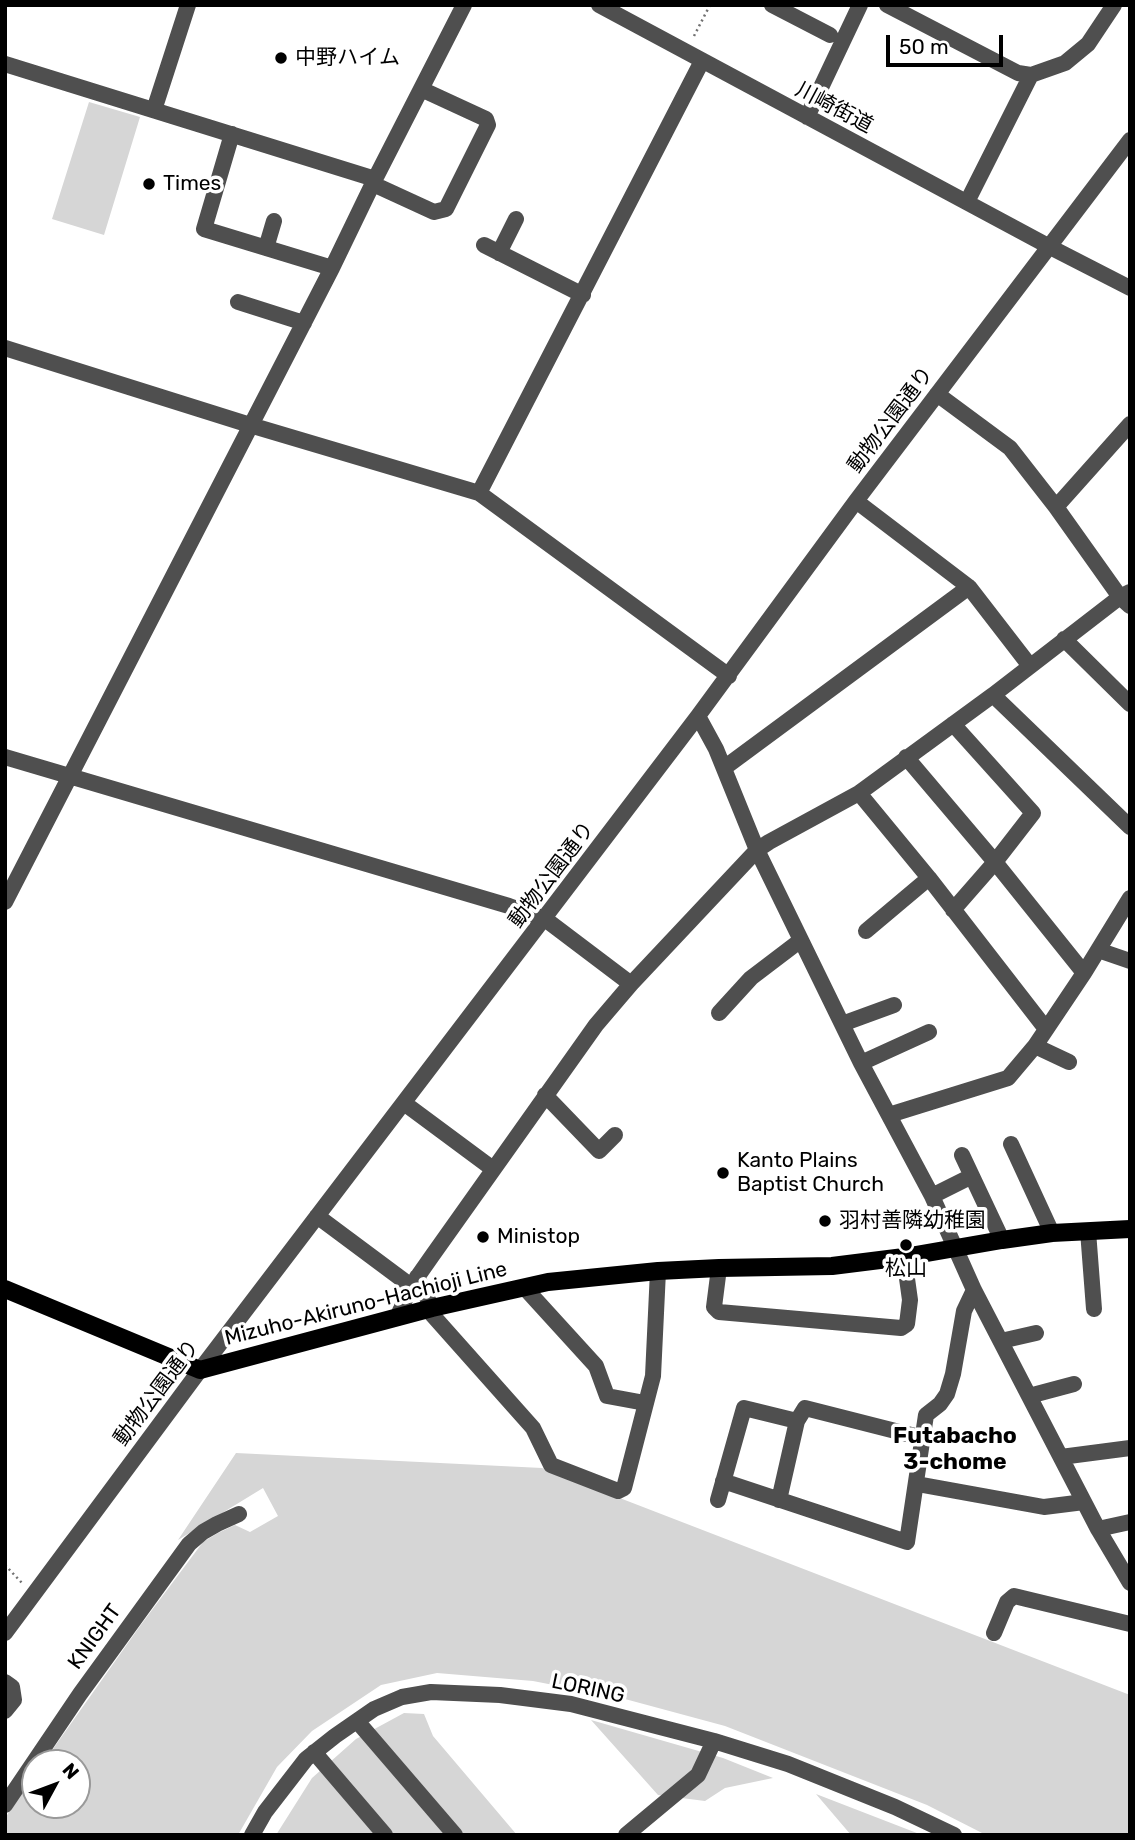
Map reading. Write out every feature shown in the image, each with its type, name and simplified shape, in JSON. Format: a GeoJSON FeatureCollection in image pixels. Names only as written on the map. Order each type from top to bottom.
{"type":"FeatureCollection","features":[{"type":"Feature","properties":{"kind":"main road","name":"Mizuho-Akiruno-Hachioji Line"},"geometry":{"type":"LineString","coordinates":[[200,1370],[430,1309],[548,1282],[658,1271],[832,1265],[904,1257],[1052,1233],[1130,1229]]}},
{"type":"Feature","properties":{"kind":"main road"},"geometry":{"type":"LineString","coordinates":[[5,1289],[200,1370]]}},
{"type":"Feature","properties":{"kind":"street"},"geometry":{"type":"LineString","coordinates":[[154,110],[188,5]]}},
{"type":"Feature","properties":{"kind":"street"},"geometry":{"type":"LineString","coordinates":[[5,902],[304,323],[464,5]]}},
{"type":"Feature","properties":{"kind":"street","name":"川崎街道"},"geometry":{"type":"LineString","coordinates":[[599,5],[1130,288]]}},
{"type":"Feature","properties":{"kind":"street"},"geometry":{"type":"LineString","coordinates":[[772,5],[830,35]]}},
{"type":"Feature","properties":{"kind":"street"},"geometry":{"type":"LineString","coordinates":[[807,117],[860,5]]}},
{"type":"Feature","properties":{"kind":"street"},"geometry":{"type":"LineString","coordinates":[[887,5],[1018,73],[1031,75],[1065,63],[1088,44],[1114,5]]}},
{"type":"Feature","properties":{"kind":"street"},"geometry":{"type":"LineString","coordinates":[[479,493],[702,61]]}},
{"type":"Feature","properties":{"kind":"street"},"geometry":{"type":"LineString","coordinates":[[5,64],[374,181],[434,212],[446,209],[488,125],[486,119],[421,89]]}},
{"type":"Feature","properties":{"kind":"street"},"geometry":{"type":"LineString","coordinates":[[967,202],[1031,75]]}},
{"type":"Feature","properties":{"kind":"street"},"geometry":{"type":"LineString","coordinates":[[232,134],[204,229],[332,268]]}},
{"type":"Feature","properties":{"kind":"street","name":"動物公園通り"},"geometry":{"type":"LineString","coordinates":[[5,1633],[200,1370],[729,676],[856,501],[1130,140]]}},
{"type":"Feature","properties":{"kind":"street"},"geometry":{"type":"LineString","coordinates":[[499,253],[516,219]]}},
{"type":"Feature","properties":{"kind":"street"},"geometry":{"type":"LineString","coordinates":[[266,248],[274,221]]}},
{"type":"Feature","properties":{"kind":"street"},"geometry":{"type":"LineString","coordinates":[[484,245],[583,295]]}},
{"type":"Feature","properties":{"kind":"street"},"geometry":{"type":"LineString","coordinates":[[238,302],[304,323]]}},
{"type":"Feature","properties":{"kind":"street"},"geometry":{"type":"LineString","coordinates":[[5,348],[479,493],[729,676]]}},
{"type":"Feature","properties":{"kind":"street"},"geometry":{"type":"LineString","coordinates":[[397,1318],[414,1282],[596,1025],[757,850],[859,793],[993,695],[1064,639],[1127,598],[1010,448],[937,394]]}},
{"type":"Feature","properties":{"kind":"street"},"geometry":{"type":"LineString","coordinates":[[1056,507],[1130,424]]}},
{"type":"Feature","properties":{"kind":"street"},"geometry":{"type":"LineString","coordinates":[[856,501],[969,587],[1030,666]]}},
{"type":"Feature","properties":{"kind":"street"},"geometry":{"type":"LineString","coordinates":[[724,768],[969,587]]}},
{"type":"Feature","properties":{"kind":"street"},"geometry":{"type":"LineString","coordinates":[[1064,639],[1130,704]]}},
{"type":"Feature","properties":{"kind":"street"},"geometry":{"type":"LineString","coordinates":[[993,695],[1130,827]]}},
{"type":"Feature","properties":{"kind":"street"},"geometry":{"type":"LineString","coordinates":[[698,716],[716,749],[757,850],[861,1063],[932,1196],[974,1290],[1098,1529],[1130,1583]]}},
{"type":"Feature","properties":{"kind":"street"},"geometry":{"type":"LineString","coordinates":[[953,724],[1033,813],[953,910]]}},
{"type":"Feature","properties":{"kind":"street"},"geometry":{"type":"LineString","coordinates":[[5,757],[496,902],[545,919],[631,984]]}},
{"type":"Feature","properties":{"kind":"street"},"geometry":{"type":"LineString","coordinates":[[906,757],[1084,973]]}},
{"type":"Feature","properties":{"kind":"street"},"geometry":{"type":"LineString","coordinates":[[859,793],[1046,1029]]}},
{"type":"Feature","properties":{"kind":"street"},"geometry":{"type":"LineString","coordinates":[[866,930],[929,878]]}},
{"type":"Feature","properties":{"kind":"street"},"geometry":{"type":"LineString","coordinates":[[889,1115],[1008,1078],[1035,1046],[1130,898]]}},
{"type":"Feature","properties":{"kind":"street"},"geometry":{"type":"LineString","coordinates":[[719,1013],[751,978],[801,940]]}},
{"type":"Feature","properties":{"kind":"street"},"geometry":{"type":"LineString","coordinates":[[1098,950],[1130,961]]}},
{"type":"Feature","properties":{"kind":"street"},"geometry":{"type":"LineString","coordinates":[[842,1024],[894,1005]]}},
{"type":"Feature","properties":{"kind":"street"},"geometry":{"type":"LineString","coordinates":[[861,1063],[929,1032]]}},
{"type":"Feature","properties":{"kind":"street"},"geometry":{"type":"LineString","coordinates":[[1035,1046],[1069,1062]]}},
{"type":"Feature","properties":{"kind":"street"},"geometry":{"type":"LineString","coordinates":[[545,1095],[599,1152],[615,1135]]}},
{"type":"Feature","properties":{"kind":"street"},"geometry":{"type":"LineString","coordinates":[[404,1103],[494,1169]]}},
{"type":"Feature","properties":{"kind":"street"},"geometry":{"type":"LineString","coordinates":[[1011,1144],[1052,1233]]}},
{"type":"Feature","properties":{"kind":"street"},"geometry":{"type":"LineString","coordinates":[[962,1155],[1002,1240]]}},
{"type":"Feature","properties":{"kind":"street"},"geometry":{"type":"LineString","coordinates":[[932,1196],[972,1176]]}},
{"type":"Feature","properties":{"kind":"street"},"geometry":{"type":"LineString","coordinates":[[317,1216],[414,1282],[430,1309],[533,1428],[551,1465],[618,1491],[624,1488],[653,1376],[658,1271]]}},
{"type":"Feature","properties":{"kind":"street"},"geometry":{"type":"LineString","coordinates":[[1088,1231],[1094,1309]]}},
{"type":"Feature","properties":{"kind":"street"},"geometry":{"type":"LineString","coordinates":[[719,1268],[714,1307],[719,1312],[901,1328],[907,1324],[910,1300],[904,1257]]}},
{"type":"Feature","properties":{"kind":"street"},"geometry":{"type":"LineString","coordinates":[[524,1287],[596,1366],[607,1396],[645,1403]]}},
{"type":"Feature","properties":{"kind":"street"},"geometry":{"type":"LineString","coordinates":[[723,1481],[907,1542],[926,1415],[940,1404],[947,1394],[964,1311],[974,1290]]}},
{"type":"Feature","properties":{"kind":"street"},"geometry":{"type":"LineString","coordinates":[[1001,1341],[1036,1333]]}},
{"type":"Feature","properties":{"kind":"street"},"geometry":{"type":"LineString","coordinates":[[1029,1396],[1074,1384]]}},
{"type":"Feature","properties":{"kind":"street"},"geometry":{"type":"LineString","coordinates":[[718,1500],[744,1408],[797,1421]]}},
{"type":"Feature","properties":{"kind":"street"},"geometry":{"type":"LineString","coordinates":[[779,1500],[797,1421],[805,1408],[923,1438]]}},
{"type":"Feature","properties":{"kind":"street"},"geometry":{"type":"LineString","coordinates":[[1060,1457],[1130,1448]]}},
{"type":"Feature","properties":{"kind":"street"},"geometry":{"type":"LineString","coordinates":[[917,1484],[1044,1507],[1084,1502]]}},
{"type":"Feature","properties":{"kind":"street","name":"KNIGHT"},"geometry":{"type":"LineString","coordinates":[[5,1805],[80,1694],[189,1544],[210,1528],[239,1514]]}},
{"type":"Feature","properties":{"kind":"street"},"geometry":{"type":"LineString","coordinates":[[1098,1529],[1130,1522]]}},
{"type":"Feature","properties":{"kind":"street"},"geometry":{"type":"LineString","coordinates":[[994,1633],[1007,1602],[1014,1596],[1130,1624]]}},
{"type":"Feature","properties":{"kind":"street"},"geometry":{"type":"LineString","coordinates":[[5,1682],[12,1687],[13,1700],[5,1711]]}},
{"type":"Feature","properties":{"kind":"street","name":"LORING"},"geometry":{"type":"LineString","coordinates":[[252,1835],[265,1812],[314,1752],[374,1709],[402,1697],[431,1692],[500,1695],[571,1704],[714,1741],[788,1765],[895,1807],[954,1835]]}},
{"type":"Feature","properties":{"kind":"street"},"geometry":{"type":"LineString","coordinates":[[357,1721],[455,1835]]}},
{"type":"Feature","properties":{"kind":"street"},"geometry":{"type":"LineString","coordinates":[[626,1835],[698,1775],[714,1741]]}},
{"type":"Feature","properties":{"kind":"street"},"geometry":{"type":"LineString","coordinates":[[314,1752],[385,1835]]}},
{"type":"Feature","properties":{"kind":"path"},"geometry":{"type":"LineString","coordinates":[[692,40],[710,5]]}},
{"type":"Feature","properties":{"kind":"path"},"geometry":{"type":"LineString","coordinates":[[5,1565],[34,1595]]}},
{"type":"Feature","properties":{"kind":"shaded area"},"geometry":{"type":"Polygon","coordinates":[[[89,102],[140,117],[104,235],[52,219],[89,102]]]}},
{"type":"Feature","properties":{"kind":"shaded area"},"geometry":{"type":"Polygon","coordinates":[[[236,1453],[542,1468],[1130,1695],[1130,1835],[986,1835],[927,1805],[725,1726],[625,1699],[533,1681],[437,1673],[381,1685],[312,1731],[277,1767],[238,1835],[5,1835],[5,1818],[21,1795],[21,1819],[91,1819],[91,1749],[53,1749],[203,1542],[235,1525],[250,1532],[278,1516],[263,1488],[178,1540],[236,1453]]]}},
{"type":"Feature","properties":{"kind":"shaded area"},"geometry":{"type":"Polygon","coordinates":[[[404,1713],[424,1714],[433,1736],[517,1835],[276,1835],[312,1778],[356,1739],[404,1713]]]}},
{"type":"Feature","properties":{"kind":"shaded area"},"geometry":{"type":"Polygon","coordinates":[[[591,1720],[723,1758],[773,1778],[725,1788],[705,1801],[658,1795],[591,1720]]]}},
{"type":"Feature","properties":{"kind":"shaded area"},"geometry":{"type":"Polygon","coordinates":[[[816,1794],[922,1835],[851,1835],[816,1794]]]}},
{"type":"Feature","properties":{"kind":"place","name":"中野ハイム"},"geometry":{"type":"Point","coordinates":[281,58]}},
{"type":"Feature","properties":{"kind":"place","name":"Times"},"geometry":{"type":"Point","coordinates":[149,184]}},
{"type":"Feature","properties":{"kind":"place","name":"Kanto Plains Baptist Church"},"geometry":{"type":"Point","coordinates":[723,1173]}},
{"type":"Feature","properties":{"kind":"place","name":"羽村善隣幼稚園"},"geometry":{"type":"Point","coordinates":[825,1221]}},
{"type":"Feature","properties":{"kind":"place","name":"Ministop"},"geometry":{"type":"Point","coordinates":[483,1237]}},
{"type":"Feature","properties":{"kind":"place","name":"松山"},"geometry":{"type":"Point","coordinates":[906,1245]}},
{"type":"Feature","properties":{"kind":"district","name":"Futabacho 3-chome"},"geometry":{"type":"Point","coordinates":[955,1449]}}]}
